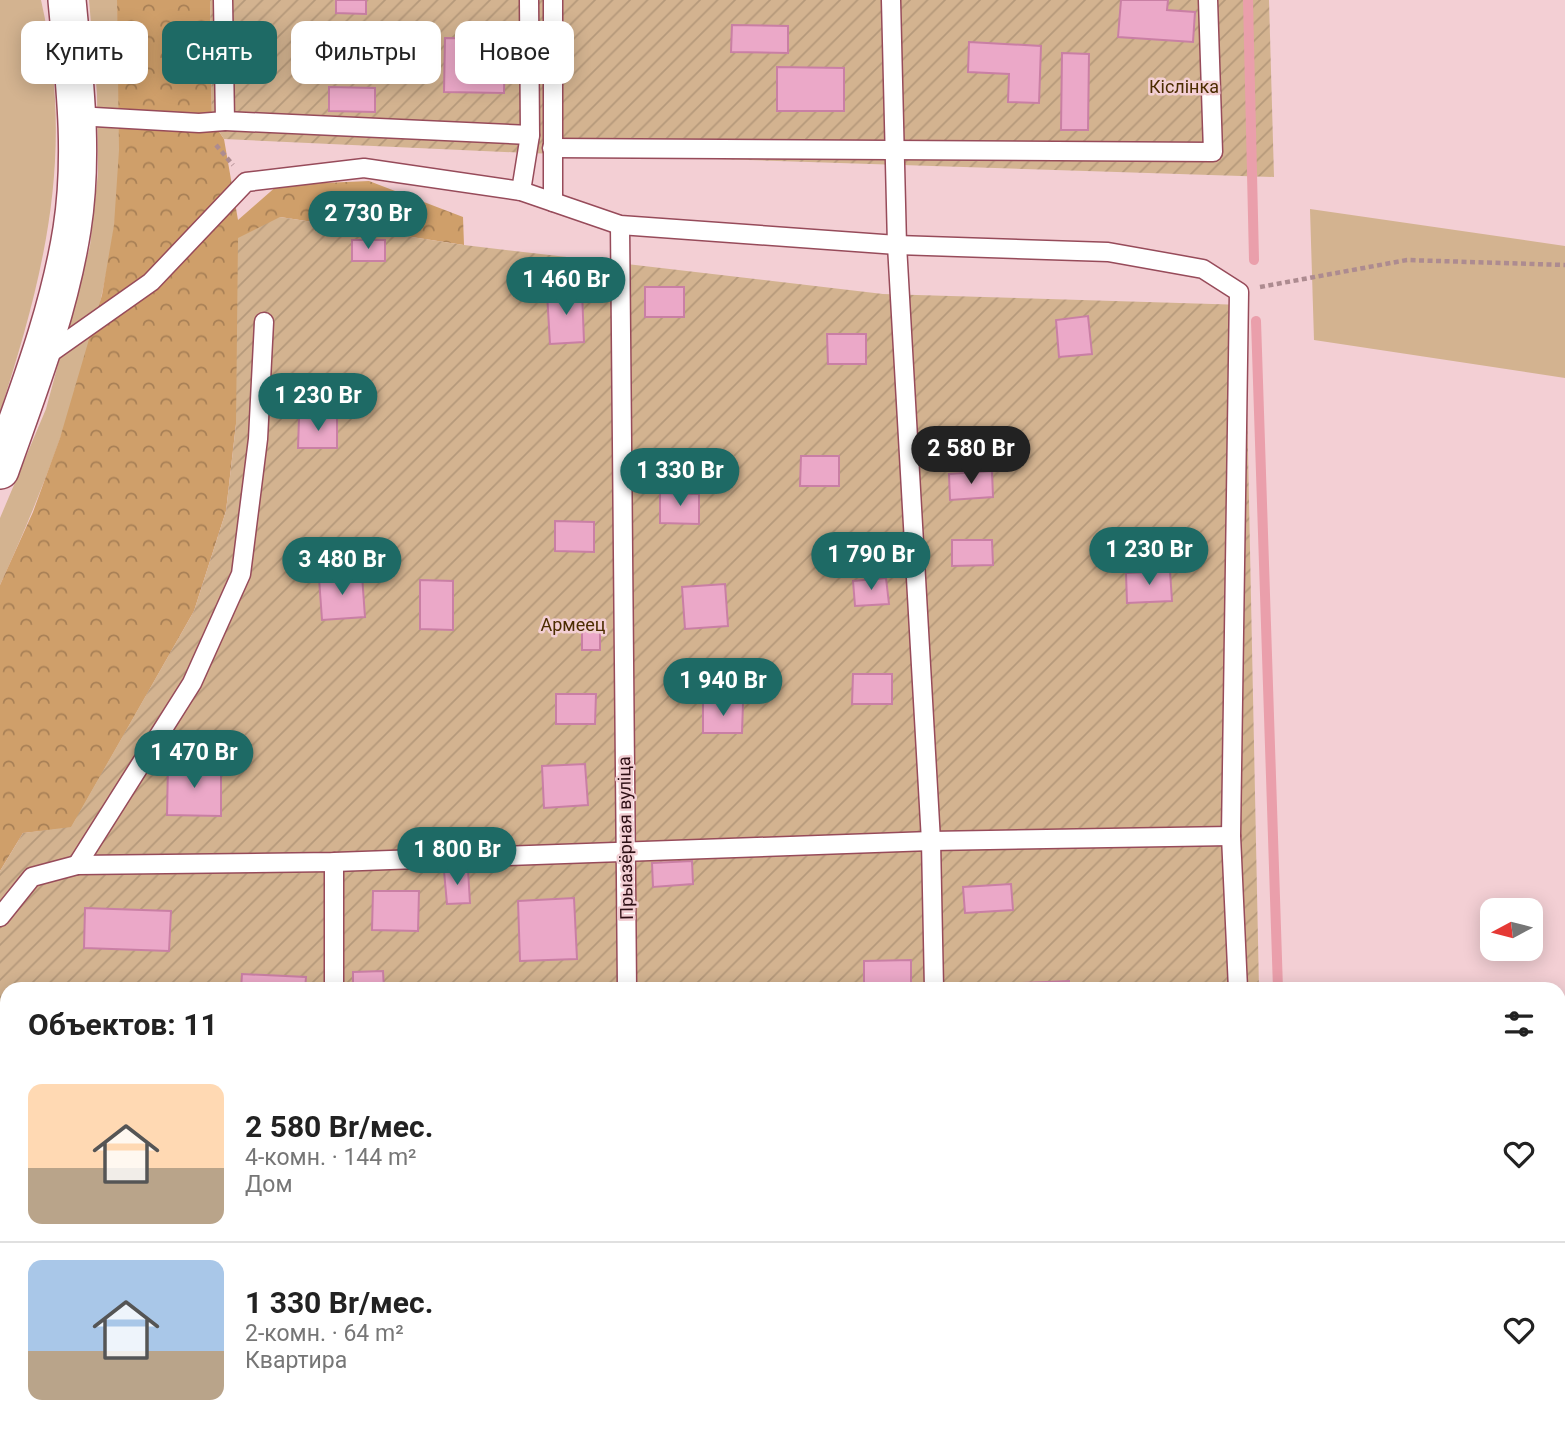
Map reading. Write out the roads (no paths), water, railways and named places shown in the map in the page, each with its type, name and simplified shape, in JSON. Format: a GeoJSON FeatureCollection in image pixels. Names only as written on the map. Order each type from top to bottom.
{"type":"FeatureCollection","features":[{"type":"Feature","properties":{"kind":"street"},"geometry":{"type":"LineString","coordinates":[[0,470],[38,362],[72,229],[77,116],[67,0]]}},
{"type":"Feature","properties":{"kind":"lane"},"geometry":{"type":"LineString","coordinates":[[223,0],[225,121]]}},
{"type":"Feature","properties":{"kind":"lane"},"geometry":{"type":"LineString","coordinates":[[521,191],[530,135],[529,0]]}},
{"type":"Feature","properties":{"kind":"lane"},"geometry":{"type":"LineString","coordinates":[[553,0],[553,202]]}},
{"type":"Feature","properties":{"kind":"lane"},"geometry":{"type":"LineString","coordinates":[[891,0],[897,245],[931,841],[934,982]]}},
{"type":"Feature","properties":{"kind":"lane"},"geometry":{"type":"LineString","coordinates":[[552,148],[1213,152],[1208,0]]}},
{"type":"Feature","properties":{"kind":"lane"},"geometry":{"type":"LineString","coordinates":[[77,116],[530,135]]}},
{"type":"Feature","properties":{"kind":"lane"},"geometry":{"type":"LineString","coordinates":[[38,362],[151,282],[246,182],[365,168],[521,191],[620,225],[897,245],[1108,252],[1203,269],[1239,292],[1231,836],[1238,982]]}},
{"type":"Feature","properties":{"kind":"lane","name":"Прыазёрная вуліца"},"geometry":{"type":"LineString","coordinates":[[620,225],[627,982]]}},
{"type":"Feature","properties":{"kind":"lane"},"geometry":{"type":"LineString","coordinates":[[77,865],[192,683],[241,574],[258,439],[264,322]]}},
{"type":"Feature","properties":{"kind":"lane"},"geometry":{"type":"LineString","coordinates":[[2,909],[32,877],[77,865],[334,862],[625,854],[931,841],[1231,836]]}},
{"type":"Feature","properties":{"kind":"lane"},"geometry":{"type":"LineString","coordinates":[[334,862],[334,982]]}},
{"type":"Feature","properties":{"kind":"waterway"},"geometry":{"type":"LineString","coordinates":[[1248,0],[1254,260]]}},
{"type":"Feature","properties":{"kind":"waterway"},"geometry":{"type":"LineString","coordinates":[[1256,321],[1278,982]]}},
{"type":"Feature","properties":{"kind":"park label","name":"Кіслінка"},"geometry":{"type":"Point","coordinates":[1184,86]}},
{"type":"Feature","properties":{"kind":"park label","name":"Армеец"},"geometry":{"type":"Point","coordinates":[573,624]}}]}
